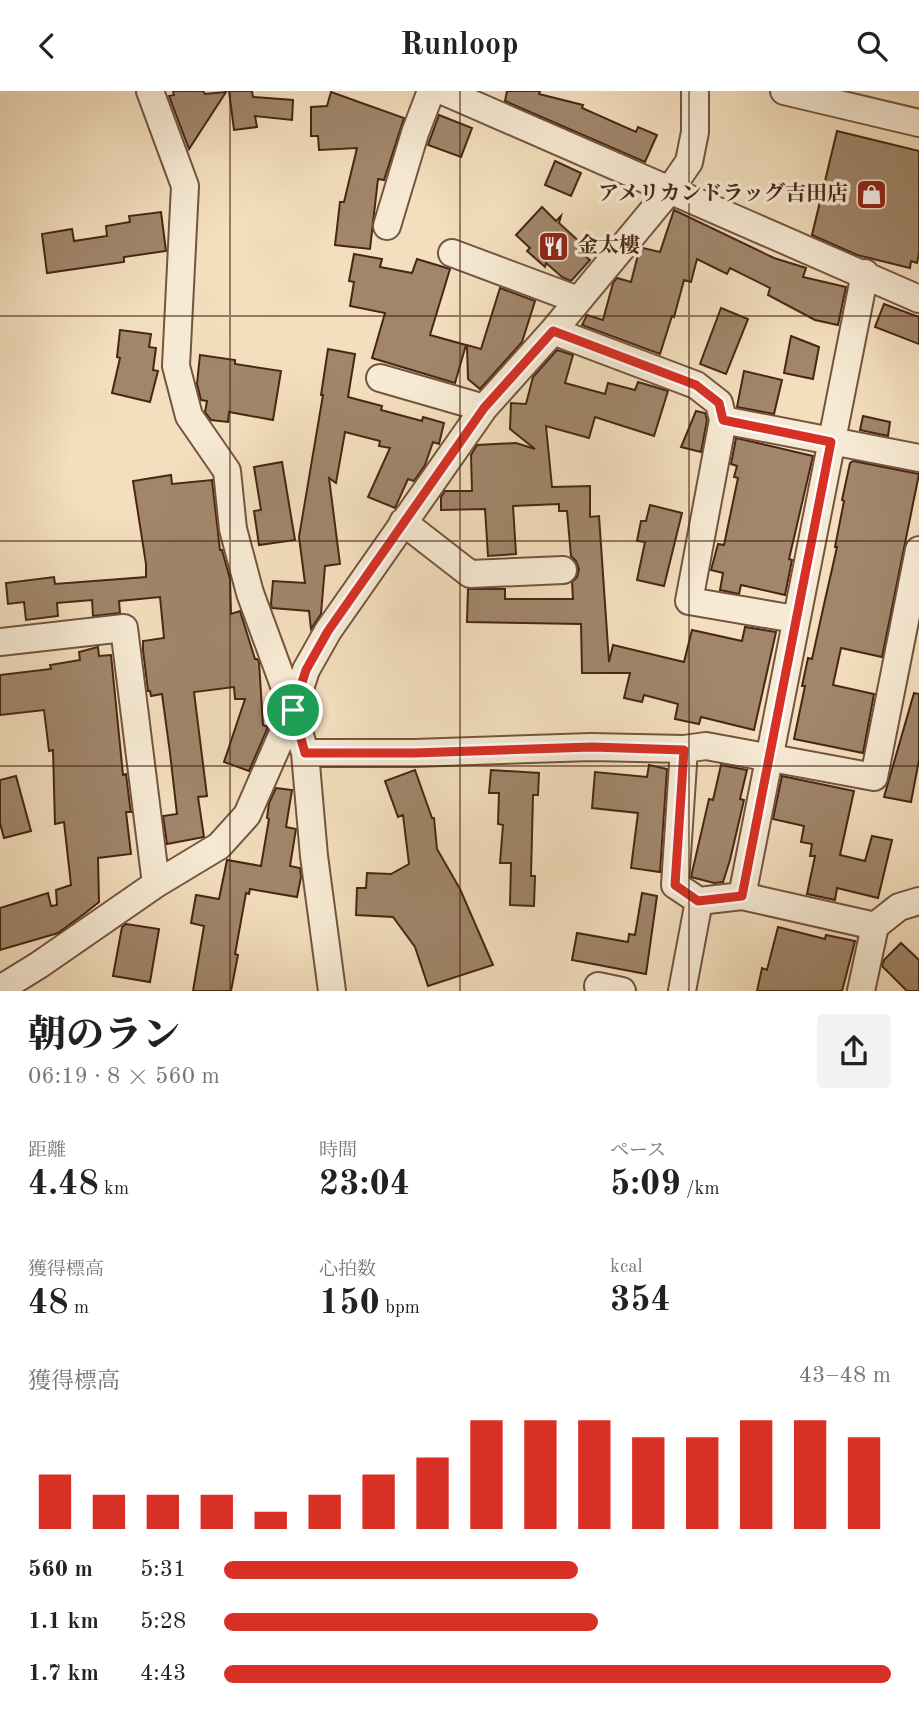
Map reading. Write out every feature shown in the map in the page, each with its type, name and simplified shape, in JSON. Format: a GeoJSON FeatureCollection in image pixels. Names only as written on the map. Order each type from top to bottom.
{"type":"FeatureCollection","features":[{"type":"Feature","properties":{"kind":"street"},"geometry":{"type":"LineString","coordinates":[[150,91],[185,185],[176,366],[189,416],[227,471],[233,529],[247,580],[293,710],[305,753],[314,856],[332,991]]}},
{"type":"Feature","properties":{"kind":"street"},"geometry":{"type":"LineString","coordinates":[[387,226],[415,132],[431,91]]}},
{"type":"Feature","properties":{"kind":"street"},"geometry":{"type":"LineString","coordinates":[[443,91],[669,191],[865,273],[919,299]]}},
{"type":"Feature","properties":{"kind":"street"},"geometry":{"type":"LineString","coordinates":[[0,989],[156,884],[219,846],[247,815],[293,710],[306,670],[328,631],[484,408],[553,331],[669,191],[689,162],[695,132],[695,91]]}},
{"type":"Feature","properties":{"kind":"street"},"geometry":{"type":"LineString","coordinates":[[784,91],[919,123]]}},
{"type":"Feature","properties":{"kind":"street"},"geometry":{"type":"LineString","coordinates":[[452,253],[578,300]]}},
{"type":"Feature","properties":{"kind":"street"},"geometry":{"type":"LineString","coordinates":[[742,896],[865,273]]}},
{"type":"Feature","properties":{"kind":"street"},"geometry":{"type":"LineString","coordinates":[[553,331],[696,385],[719,403],[723,420],[690,601],[795,619]]}},
{"type":"Feature","properties":{"kind":"street"},"geometry":{"type":"LineString","coordinates":[[380,378],[484,408]]}},
{"type":"Feature","properties":{"kind":"street"},"geometry":{"type":"LineString","coordinates":[[723,420],[919,458]]}},
{"type":"Feature","properties":{"kind":"street"},"geometry":{"type":"LineString","coordinates":[[403,521],[470,574],[563,570]]}},
{"type":"Feature","properties":{"kind":"street"},"geometry":{"type":"LineString","coordinates":[[305,753],[414,753],[592,747],[684,750],[706,745],[874,777],[919,549]]}},
{"type":"Feature","properties":{"kind":"street"},"geometry":{"type":"LineString","coordinates":[[0,642],[124,628],[156,884]]}},
{"type":"Feature","properties":{"kind":"street"},"geometry":{"type":"LineString","coordinates":[[684,750],[675,885],[698,901],[742,896],[875,926]]}},
{"type":"Feature","properties":{"kind":"street"},"geometry":{"type":"LineString","coordinates":[[682,991],[698,901]]}},
{"type":"Feature","properties":{"kind":"street"},"geometry":{"type":"LineString","coordinates":[[861,991],[875,926],[899,907],[919,901]]}},
{"type":"Feature","properties":{"kind":"street"},"geometry":{"type":"LineString","coordinates":[[33,991],[39,965]]}},
{"type":"Feature","properties":{"kind":"building"},"geometry":{"type":"Polygon","coordinates":[[[173,91],[203,91],[205,94],[226,92],[189,149],[169,96],[174,95],[173,91]]]}},
{"type":"Feature","properties":{"kind":"building"},"geometry":{"type":"Polygon","coordinates":[[[229,91],[252,91],[253,97],[293,100],[292,120],[255,116],[257,127],[234,130],[229,91]]]}},
{"type":"Feature","properties":{"kind":"building"},"geometry":{"type":"Polygon","coordinates":[[[507,91],[540,91],[539,94],[583,105],[582,108],[636,132],[638,127],[657,135],[645,162],[505,101],[507,91]]]}},
{"type":"Feature","properties":{"kind":"building"},"geometry":{"type":"Polygon","coordinates":[[[331,92],[404,118],[384,180],[378,179],[370,249],[335,245],[340,202],[344,202],[357,148],[319,150],[318,136],[311,136],[311,107],[327,106],[331,92]]]}},
{"type":"Feature","properties":{"kind":"building"},"geometry":{"type":"Polygon","coordinates":[[[439,115],[472,128],[461,157],[428,145],[439,115]]]}},
{"type":"Feature","properties":{"kind":"building","name":"アメリカンドラッグ吉田店"},"geometry":{"type":"Polygon","coordinates":[[[837,131],[919,151],[919,253],[917,263],[911,261],[910,268],[857,255],[812,235],[837,131]]]}},
{"type":"Feature","properties":{"kind":"building"},"geometry":{"type":"Polygon","coordinates":[[[555,161],[581,173],[571,196],[545,185],[555,161]]]}},
{"type":"Feature","properties":{"kind":"building","name":"金太樓"},"geometry":{"type":"Polygon","coordinates":[[[542,207],[556,221],[561,216],[559,223],[582,244],[577,249],[590,260],[571,281],[546,263],[545,267],[527,251],[530,248],[516,235],[542,207]]]}},
{"type":"Feature","properties":{"kind":"building"},"geometry":{"type":"Polygon","coordinates":[[[674,210],[774,258],[806,268],[803,277],[846,287],[838,325],[815,320],[768,295],[770,288],[730,268],[727,274],[697,259],[691,282],[684,280],[660,354],[582,325],[587,315],[603,320],[613,283],[617,278],[631,282],[639,251],[643,248],[660,252],[674,210]]]}},
{"type":"Feature","properties":{"kind":"building"},"geometry":{"type":"Polygon","coordinates":[[[161,212],[166,251],[124,257],[124,262],[47,273],[42,234],[72,229],[74,241],[107,236],[106,226],[130,222],[129,216],[161,212]]]}},
{"type":"Feature","properties":{"kind":"building"},"geometry":{"type":"Polygon","coordinates":[[[354,254],[382,259],[380,267],[412,273],[417,259],[450,269],[430,335],[466,345],[455,383],[372,358],[385,313],[350,306],[354,282],[349,281],[354,254]]]}},
{"type":"Feature","properties":{"kind":"building"},"geometry":{"type":"Polygon","coordinates":[[[500,288],[535,301],[522,342],[480,389],[468,379],[467,345],[481,349],[500,288]]]}},
{"type":"Feature","properties":{"kind":"building"},"geometry":{"type":"Polygon","coordinates":[[[884,304],[919,317],[919,344],[875,327],[884,304]]]}},
{"type":"Feature","properties":{"kind":"building"},"geometry":{"type":"Polygon","coordinates":[[[721,308],[748,319],[726,374],[700,364],[721,308]]]}},
{"type":"Feature","properties":{"kind":"building"},"geometry":{"type":"Polygon","coordinates":[[[120,330],[151,334],[149,347],[156,348],[153,370],[158,371],[150,402],[112,393],[120,358],[117,357],[120,330]]]}},
{"type":"Feature","properties":{"kind":"building"},"geometry":{"type":"Polygon","coordinates":[[[791,336],[819,347],[813,379],[784,373],[791,336]]]}},
{"type":"Feature","properties":{"kind":"building"},"geometry":{"type":"Polygon","coordinates":[[[328,349],[355,354],[348,397],[382,406],[381,410],[422,421],[423,417],[444,423],[439,444],[433,442],[425,465],[414,481],[408,479],[395,508],[368,497],[390,448],[379,446],[380,441],[345,432],[336,483],[329,478],[340,564],[325,566],[321,614],[311,629],[309,611],[272,608],[271,604],[273,581],[305,583],[299,537],[328,349]]]}},
{"type":"Feature","properties":{"kind":"building"},"geometry":{"type":"Polygon","coordinates":[[[557,350],[573,355],[565,383],[605,394],[608,383],[635,390],[638,382],[668,391],[654,436],[595,417],[589,438],[546,426],[552,487],[590,486],[590,517],[599,516],[609,662],[613,645],[684,662],[692,630],[742,641],[745,627],[776,632],[754,730],[701,717],[699,724],[675,719],[678,704],[644,695],[642,702],[624,698],[630,673],[582,673],[581,624],[467,622],[468,589],[505,589],[505,599],[573,599],[572,582],[579,569],[571,556],[567,511],[559,511],[559,504],[513,506],[516,554],[488,556],[485,509],[441,510],[441,497],[445,491],[472,491],[471,455],[477,445],[516,443],[535,449],[510,429],[511,403],[526,404],[533,377],[557,350]]]}},
{"type":"Feature","properties":{"kind":"building"},"geometry":{"type":"Polygon","coordinates":[[[200,355],[281,371],[273,420],[229,412],[228,422],[211,420],[205,412],[207,401],[201,400],[197,384],[200,355]]]}},
{"type":"Feature","properties":{"kind":"building"},"geometry":{"type":"Polygon","coordinates":[[[744,371],[782,380],[774,414],[737,407],[744,371]]]}},
{"type":"Feature","properties":{"kind":"building"},"geometry":{"type":"Polygon","coordinates":[[[696,411],[705,413],[707,420],[701,452],[681,447],[696,411]]]}},
{"type":"Feature","properties":{"kind":"building"},"geometry":{"type":"Polygon","coordinates":[[[863,416],[890,422],[888,436],[860,430],[863,416]]]}},
{"type":"Feature","properties":{"kind":"building"},"geometry":{"type":"Polygon","coordinates":[[[736,438],[813,456],[789,559],[792,560],[785,595],[741,585],[739,594],[720,590],[723,573],[711,570],[718,544],[724,545],[738,478],[734,477],[737,466],[731,464],[736,438]]]}},
{"type":"Feature","properties":{"kind":"building"},"geometry":{"type":"Polygon","coordinates":[[[853,461],[919,474],[882,657],[841,648],[833,685],[874,694],[863,753],[794,739],[805,686],[802,686],[808,658],[812,659],[837,547],[842,500],[850,463],[853,461]]]}},
{"type":"Feature","properties":{"kind":"building"},"geometry":{"type":"Polygon","coordinates":[[[282,462],[295,540],[259,545],[254,511],[261,510],[254,467],[282,462]]]}},
{"type":"Feature","properties":{"kind":"building"},"geometry":{"type":"Polygon","coordinates":[[[171,475],[172,484],[212,480],[220,550],[230,579],[231,614],[240,611],[255,659],[259,662],[263,725],[268,727],[249,771],[224,762],[245,699],[235,699],[234,687],[194,692],[207,796],[198,797],[204,837],[167,844],[163,816],[177,814],[170,753],[162,694],[151,696],[148,691],[143,650],[143,641],[164,638],[160,597],[119,601],[120,613],[93,616],[92,600],[57,603],[58,616],[26,620],[24,602],[8,604],[6,583],[54,577],[55,584],[146,577],[133,481],[171,475]]]}},
{"type":"Feature","properties":{"kind":"building"},"geometry":{"type":"Polygon","coordinates":[[[650,505],[682,513],[664,586],[637,580],[645,542],[637,541],[641,521],[646,521],[650,505]]]}},
{"type":"Feature","properties":{"kind":"building"},"geometry":{"type":"Polygon","coordinates":[[[98,647],[99,656],[111,655],[123,775],[126,774],[131,812],[126,812],[131,854],[98,858],[99,902],[84,914],[58,933],[0,950],[0,908],[48,893],[51,906],[57,905],[56,890],[71,885],[64,822],[55,824],[53,750],[49,751],[44,710],[0,715],[0,675],[51,669],[50,665],[80,660],[79,652],[98,647]]]}},
{"type":"Feature","properties":{"kind":"building"},"geometry":{"type":"Polygon","coordinates":[[[914,693],[919,694],[919,760],[911,802],[884,797],[914,693]]]}},
{"type":"Feature","properties":{"kind":"building"},"geometry":{"type":"Polygon","coordinates":[[[649,765],[667,769],[660,872],[631,868],[638,813],[592,808],[595,772],[647,777],[649,765]]]}},
{"type":"Feature","properties":{"kind":"building"},"geometry":{"type":"Polygon","coordinates":[[[721,765],[747,770],[740,799],[744,800],[730,860],[723,882],[714,883],[691,877],[709,799],[713,800],[721,765]]]}},
{"type":"Feature","properties":{"kind":"building"},"geometry":{"type":"Polygon","coordinates":[[[415,770],[434,818],[437,849],[460,889],[493,965],[428,986],[415,947],[393,917],[356,915],[357,888],[366,888],[367,873],[391,874],[409,864],[403,815],[398,817],[385,781],[415,770]]]}},
{"type":"Feature","properties":{"kind":"building"},"geometry":{"type":"Polygon","coordinates":[[[491,770],[539,773],[538,795],[533,795],[531,876],[535,876],[534,906],[510,905],[511,863],[500,863],[503,825],[498,824],[499,793],[489,793],[491,770]]]}},
{"type":"Feature","properties":{"kind":"building"},"geometry":{"type":"Polygon","coordinates":[[[16,776],[31,831],[4,838],[0,823],[0,780],[16,776]]]}},
{"type":"Feature","properties":{"kind":"building"},"geometry":{"type":"Polygon","coordinates":[[[782,776],[854,791],[840,855],[865,861],[872,836],[892,840],[878,898],[837,888],[835,900],[807,894],[815,856],[810,856],[812,844],[801,842],[804,826],[773,819],[782,776]]]}},
{"type":"Feature","properties":{"kind":"building"},"geometry":{"type":"Polygon","coordinates":[[[276,788],[292,790],[286,827],[296,829],[290,866],[300,868],[297,897],[250,889],[249,894],[246,893],[231,991],[193,991],[204,926],[191,923],[196,895],[219,899],[227,860],[261,866],[269,803],[276,788]]]}},
{"type":"Feature","properties":{"kind":"building"},"geometry":{"type":"Polygon","coordinates":[[[642,893],[657,896],[646,974],[572,960],[577,933],[628,942],[629,934],[635,935],[642,893]]]}},
{"type":"Feature","properties":{"kind":"building"},"geometry":{"type":"Polygon","coordinates":[[[126,924],[159,929],[150,982],[113,976],[122,927],[126,924]]]}},
{"type":"Feature","properties":{"kind":"building"},"geometry":{"type":"Polygon","coordinates":[[[778,927],[825,939],[826,935],[855,941],[842,991],[757,991],[762,968],[767,970],[778,927]]]}},
{"type":"Feature","properties":{"kind":"building"},"geometry":{"type":"Polygon","coordinates":[[[901,943],[919,960],[919,991],[907,991],[882,966],[884,960],[901,943]]]}},
{"type":"Feature","properties":{"kind":"place","name":"アメリカンドラッグ吉田店"},"geometry":{"type":"Point","coordinates":[871,194]}},
{"type":"Feature","properties":{"kind":"place","name":"金太樓"},"geometry":{"type":"Point","coordinates":[554,246]}},
{"type":"Feature","properties":{"kind":"route"},"geometry":{"type":"LineString","coordinates":[[553,331],[696,385],[719,403],[723,420],[831,442],[742,896],[698,901],[675,885],[684,750],[592,747],[414,753],[305,753],[293,710],[306,670],[328,631],[403,521],[484,408],[553,331]]}}]}
